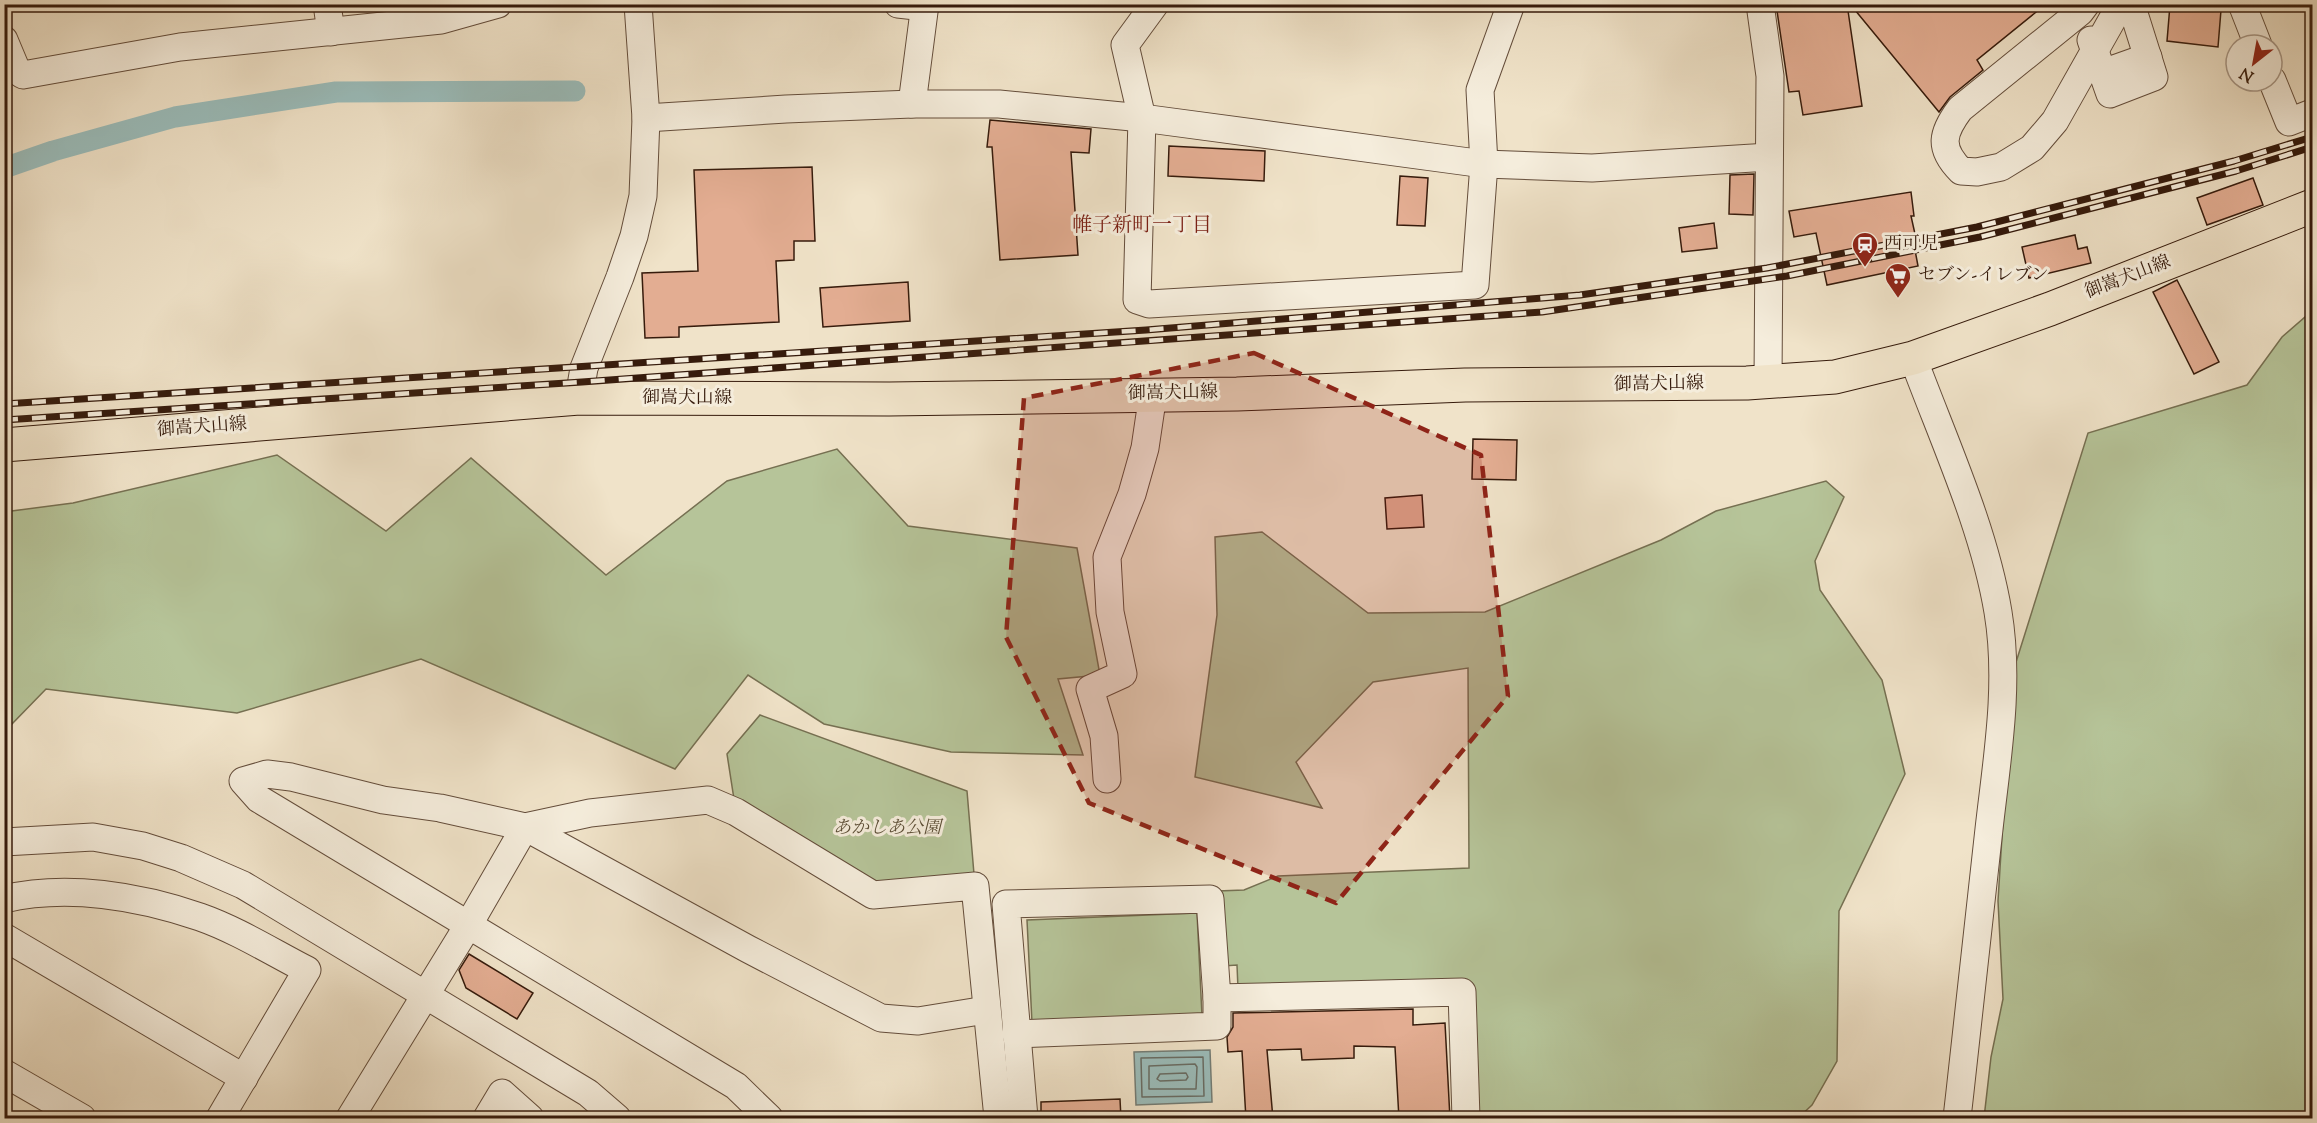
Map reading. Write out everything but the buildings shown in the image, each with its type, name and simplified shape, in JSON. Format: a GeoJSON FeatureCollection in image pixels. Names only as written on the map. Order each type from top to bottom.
{"type":"FeatureCollection","features":[{"type":"Feature","properties":{"kind":"main road","name":"御嵩犬山線"},"geometry":{"type":"LineString","coordinates":[[4,445],[579,398],[889,399],[1237,394],[1465,385],[1768,383],[1835,377],[1912,358],[2050,309],[2313,206]]}},
{"type":"Feature","properties":{"kind":"street"},"geometry":{"type":"LineString","coordinates":[[327,4],[330,32]]}},
{"type":"Feature","properties":{"kind":"street"},"geometry":{"type":"LineString","coordinates":[[4,40],[17,71],[23,75],[180,47],[441,20],[498,4]]}},
{"type":"Feature","properties":{"kind":"street"},"geometry":{"type":"LineString","coordinates":[[579,398],[584,368],[621,277],[643,196],[646,118],[638,4]]}},
{"type":"Feature","properties":{"kind":"street"},"geometry":{"type":"LineString","coordinates":[[898,4],[925,6],[912,104]]}},
{"type":"Feature","properties":{"kind":"street"},"geometry":{"type":"LineString","coordinates":[[1155,4],[1125,45],[1142,118],[1137,300],[1149,304],[1475,285],[1484,164],[1480,90],[1511,4]]}},
{"type":"Feature","properties":{"kind":"street"},"geometry":{"type":"LineString","coordinates":[[1760,4],[1770,76],[1768,383]]}},
{"type":"Feature","properties":{"kind":"street"},"geometry":{"type":"LineString","coordinates":[[2099,62],[2083,8],[1960,109],[1949,124],[1944,139],[1949,159],[1961,171],[1977,172],[2001,167],[2032,148],[2099,62],[2121,4]]}},
{"type":"Feature","properties":{"kind":"street"},"geometry":{"type":"LineString","coordinates":[[2099,62],[2148,57],[2131,4]]}},
{"type":"Feature","properties":{"kind":"street"},"geometry":{"type":"LineString","coordinates":[[2242,4],[2253,33]]}},
{"type":"Feature","properties":{"kind":"street"},"geometry":{"type":"LineString","coordinates":[[2277,93],[2289,122],[2313,113]]}},
{"type":"Feature","properties":{"kind":"street"},"geometry":{"type":"LineString","coordinates":[[646,118],[912,104],[1008,104],[1142,118],[1484,164],[1592,168],[1769,157]]}},
{"type":"Feature","properties":{"kind":"street"},"geometry":{"type":"LineString","coordinates":[[1912,358],[1961,483],[1983,551],[1998,612],[2004,672],[1957,1119]]}},
{"type":"Feature","properties":{"kind":"street"},"geometry":{"type":"LineString","coordinates":[[1107,778],[1104,736],[1090,689],[1123,674],[1110,612],[1107,558],[1132,494],[1144,448],[1154,394]]}},
{"type":"Feature","properties":{"kind":"street"},"geometry":{"type":"LineString","coordinates":[[769,1119],[736,1086],[259,799],[243,781],[267,774],[291,777],[383,800],[440,808],[525,827],[748,949],[881,1018],[918,1021],[986,1010]]}},
{"type":"Feature","properties":{"kind":"street"},"geometry":{"type":"LineString","coordinates":[[350,1119],[469,924],[525,827],[590,813],[708,800],[736,812],[873,895],[975,886],[998,1119]]}},
{"type":"Feature","properties":{"kind":"street"},"geometry":{"type":"LineString","coordinates":[[4,842],[93,837],[143,846],[181,858],[243,885],[588,1093],[617,1119]]}},
{"type":"Feature","properties":{"kind":"street"},"geometry":{"type":"LineString","coordinates":[[4,899],[21,895],[77,893],[126,898],[200,917],[307,970],[220,1119]]}},
{"type":"Feature","properties":{"kind":"street"},"geometry":{"type":"LineString","coordinates":[[1016,1034],[1217,1026],[1210,899],[1107,898],[1006,904],[1016,1034],[1024,1119]]}},
{"type":"Feature","properties":{"kind":"street"},"geometry":{"type":"LineString","coordinates":[[4,937],[244,1078]]}},
{"type":"Feature","properties":{"kind":"street"},"geometry":{"type":"LineString","coordinates":[[1216,998],[1462,992],[1466,1119]]}},
{"type":"Feature","properties":{"kind":"street"},"geometry":{"type":"LineString","coordinates":[[4,1072],[82,1119]]}},
{"type":"Feature","properties":{"kind":"street"},"geometry":{"type":"LineString","coordinates":[[487,1119],[501,1093],[530,1119]]}},
{"type":"Feature","properties":{"kind":"highlighted area"},"geometry":{"type":"Polygon","coordinates":[[[1254,353],[1481,455],[1508,696],[1336,903],[1089,803],[1006,637],[1024,398],[1254,353]]]}},
{"type":"Feature","properties":{"kind":"green space"},"geometry":{"type":"Polygon","coordinates":[[[2312,311],[2312,1118],[1984,1118],[1991,1057],[2003,999],[1998,901],[2012,675],[2088,433],[2247,385],[2282,337],[2312,311]]]}},
{"type":"Feature","properties":{"kind":"green space"},"geometry":{"type":"Polygon","coordinates":[[[837,449],[908,526],[1077,548],[1100,675],[1058,679],[1083,755],[951,752],[824,724],[748,675],[675,769],[421,659],[237,713],[46,689],[9,727],[5,728],[4,512],[73,503],[277,455],[386,531],[471,458],[606,575],[727,481],[837,449]]]}},
{"type":"Feature","properties":{"kind":"green space"},"geometry":{"type":"Polygon","coordinates":[[[1826,481],[1844,497],[1815,561],[1820,590],[1882,680],[1905,774],[1839,911],[1837,1061],[1812,1105],[1798,1118],[1477,1118],[1472,983],[1238,989],[1237,965],[1223,966],[1218,891],[1244,890],[1278,876],[1469,868],[1468,668],[1373,682],[1296,762],[1322,808],[1195,777],[1217,615],[1215,537],[1262,532],[1368,613],[1485,612],[1661,540],[1716,511],[1826,481]]]}},
{"type":"Feature","properties":{"kind":"green space","name":"あかしあ公園"},"geometry":{"type":"Polygon","coordinates":[[[760,715],[967,791],[975,886],[873,895],[736,812],[727,754],[760,715]]]}},
{"type":"Feature","properties":{"kind":"green space"},"geometry":{"type":"Polygon","coordinates":[[[1197,913],[1202,1016],[1032,1023],[1027,920],[1197,913]]]}},
{"type":"Feature","properties":{"kind":"water"},"geometry":{"type":"Polygon","coordinates":[[[1210,1050],[1212,1102],[1136,1105],[1134,1052],[1210,1050]]]}},
{"type":"Feature","properties":{"kind":"waterway"},"geometry":{"type":"LineString","coordinates":[[4,168],[53,151],[175,117],[336,92],[575,91]]}},
{"type":"Feature","properties":{"kind":"railway"},"geometry":{"type":"LineString","coordinates":[[4,404],[1146,330],[1580,295],[1767,268],[1977,227],[2234,161],[2312,137]]}},
{"type":"Feature","properties":{"kind":"railway"},"geometry":{"type":"LineString","coordinates":[[4,420],[582,382],[1542,312],[1787,276],[1980,237],[2236,171],[2312,147]]}},
{"type":"Feature","properties":{"kind":"place","name":"西可児"},"geometry":{"type":"Point","coordinates":[1865,268]}},
{"type":"Feature","properties":{"kind":"place","name":"セブン-イレブン"},"geometry":{"type":"Point","coordinates":[1898,299]}},
{"type":"Feature","properties":{"kind":"district","name":"帷子新町一丁目"},"geometry":{"type":"Point","coordinates":[1142,226]}}]}
